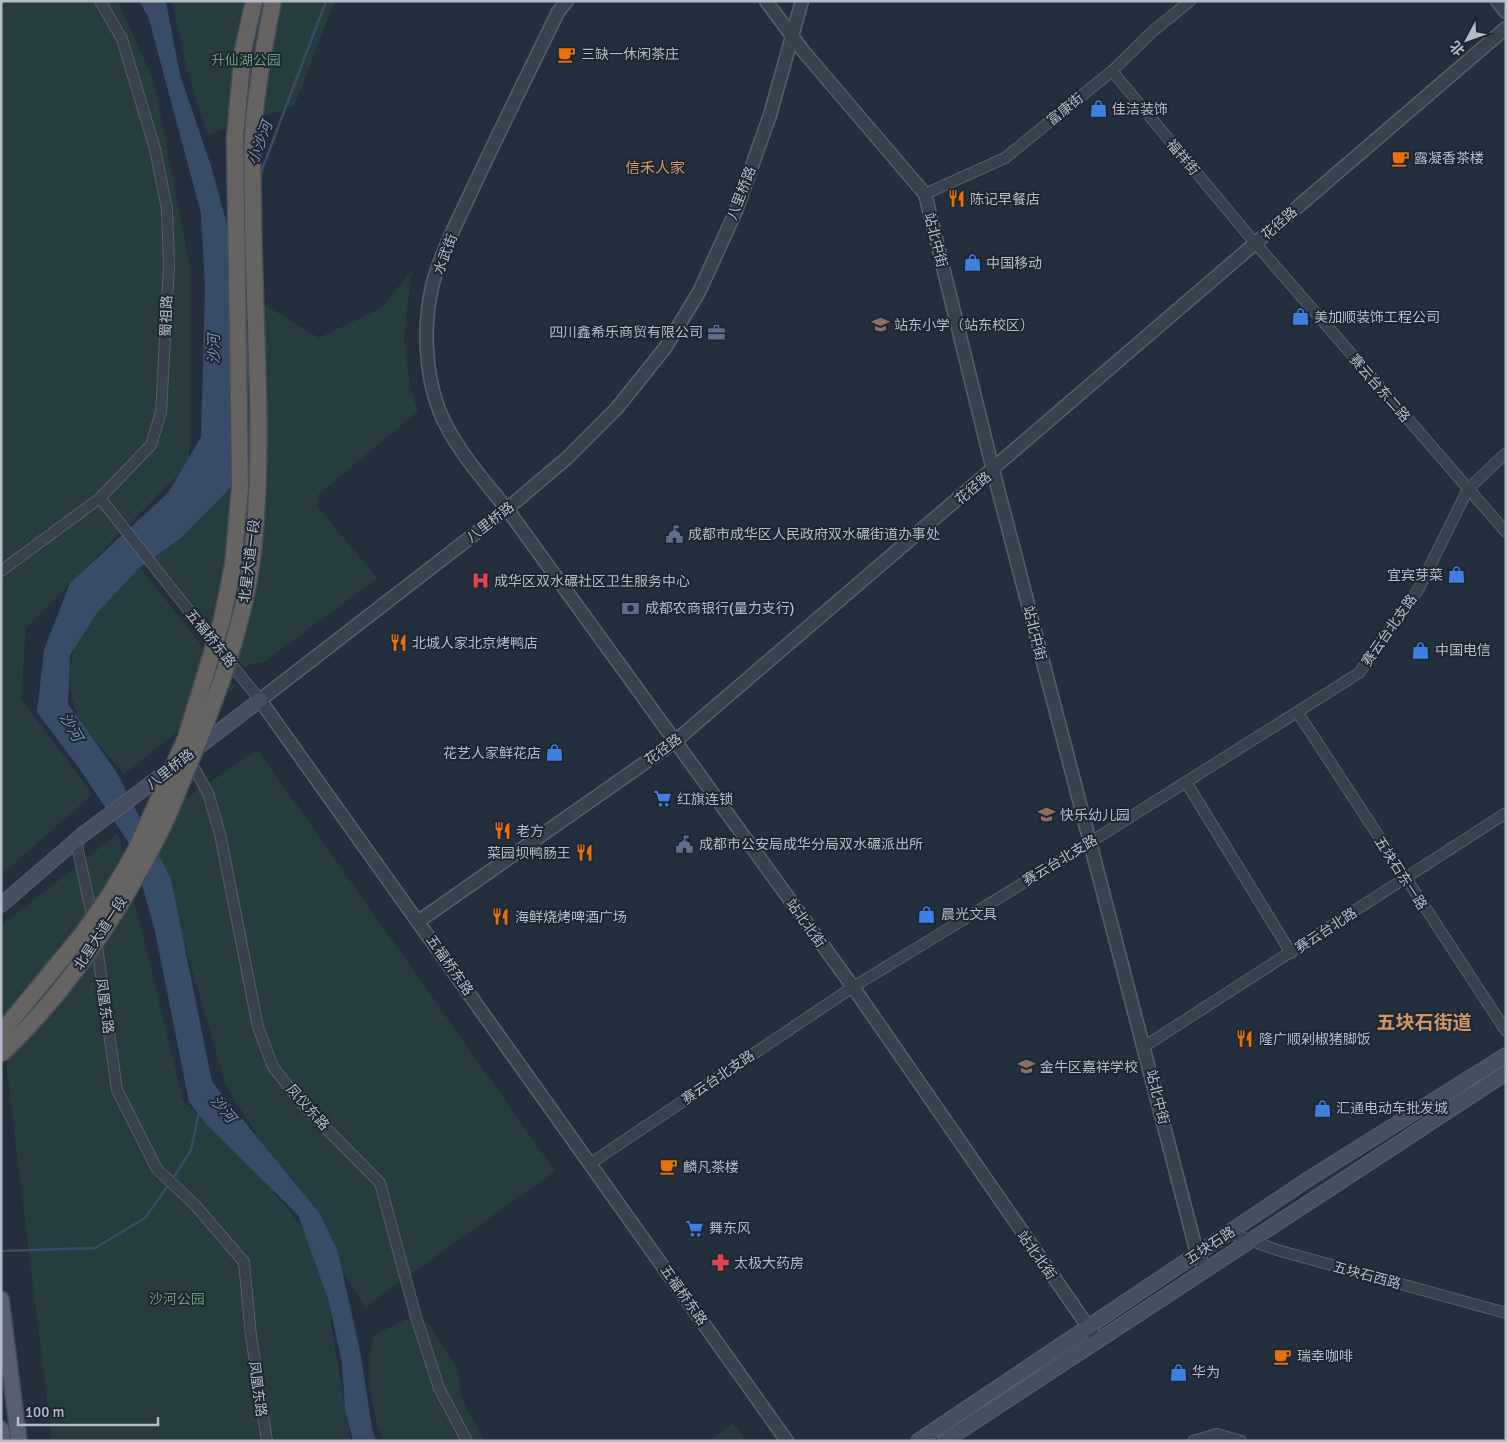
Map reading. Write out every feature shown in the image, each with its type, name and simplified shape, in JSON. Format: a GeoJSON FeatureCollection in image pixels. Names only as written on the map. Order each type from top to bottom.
{"type":"FeatureCollection","features":[{"type":"Feature","properties":{"kind":"highway","name":"北星大道一段"},"geometry":{"type":"LineString","coordinates":[[1,1033],[84,932],[111,893],[135,852],[186,738],[222,620],[233,565],[240,488],[235,138],[243,50],[254,1]]}},
{"type":"Feature","properties":{"kind":"highway","name":"北星大道一段"},"geometry":{"type":"LineString","coordinates":[[1,1054],[59,992],[84,960],[137,874],[162,828],[210,711],[235,642],[246,596],[254,541],[258,401],[253,136],[262,57],[273,1]]}},
{"type":"Feature","properties":{"kind":"main road","name":"八里桥路"},"geometry":{"type":"LineString","coordinates":[[1,905],[80,836],[260,700]]}},
{"type":"Feature","properties":{"kind":"main road","name":"五块石路"},"geometry":{"type":"LineString","coordinates":[[918,1441],[1310,1178],[1506,1056]]}},
{"type":"Feature","properties":{"kind":"main road","name":"五块石路"},"geometry":{"type":"LineString","coordinates":[[945,1441],[1506,1073]]}},
{"type":"Feature","properties":{"kind":"main road"},"geometry":{"type":"LineString","coordinates":[[1,1299],[19,1441]]}},
{"type":"Feature","properties":{"kind":"main road"},"geometry":{"type":"LineString","coordinates":[[1,1429],[3,1441]]}},
{"type":"Feature","properties":{"kind":"street","name":"蜀祖路"},"geometry":{"type":"LineString","coordinates":[[1,572],[100,498],[151,445],[161,412],[169,265],[167,210],[155,149],[122,39],[100,1]]}},
{"type":"Feature","properties":{"kind":"street","name":"水武街"},"geometry":{"type":"LineString","coordinates":[[507,510],[456,444],[439,409],[428,366],[426,328],[432,287],[449,239],[558,12],[567,1]]}},
{"type":"Feature","properties":{"kind":"street","name":"站北中街"},"geometry":{"type":"LineString","coordinates":[[766,1],[791,36],[925,194],[993,470],[1089,843],[1145,1046],[1198,1253],[1205,1270]]}},
{"type":"Feature","properties":{"kind":"street","name":"八里桥路"},"geometry":{"type":"LineString","coordinates":[[260,700],[507,510],[567,458],[617,408],[664,348],[699,292],[736,210],[770,114],[802,1]]}},
{"type":"Feature","properties":{"kind":"street","name":"富康街"},"geometry":{"type":"LineString","coordinates":[[925,194],[1005,158],[1112,71],[1154,31],[1190,1]]}},
{"type":"Feature","properties":{"kind":"street"},"geometry":{"type":"LineString","coordinates":[[1497,1],[1506,12]]}},
{"type":"Feature","properties":{"kind":"street","name":"花径路"},"geometry":{"type":"LineString","coordinates":[[419,921],[673,743],[1506,28]]}},
{"type":"Feature","properties":{"kind":"street","name":"福祥街"},"geometry":{"type":"LineString","coordinates":[[1112,71],[1255,243]]}},
{"type":"Feature","properties":{"kind":"street","name":"赛云台东二路"},"geometry":{"type":"LineString","coordinates":[[1255,243],[1506,532]]}},
{"type":"Feature","properties":{"kind":"street","name":"赛云台北支路"},"geometry":{"type":"LineString","coordinates":[[590,1164],[852,987],[1089,843],[1359,673],[1372,658],[1418,590],[1468,489],[1506,453]]}},
{"type":"Feature","properties":{"kind":"street","name":"五福桥东路"},"geometry":{"type":"LineString","coordinates":[[100,498],[260,700],[787,1441]]}},
{"type":"Feature","properties":{"kind":"street","name":"站北北街"},"geometry":{"type":"LineString","coordinates":[[507,510],[673,743],[852,987],[1098,1341]]}},
{"type":"Feature","properties":{"kind":"street","name":"五块石东一路"},"geometry":{"type":"LineString","coordinates":[[1298,713],[1405,880],[1506,1031]]}},
{"type":"Feature","properties":{"kind":"street","name":"凤仪东路"},"geometry":{"type":"LineString","coordinates":[[187,756],[208,793],[220,834],[258,1027],[274,1067],[305,1107],[380,1183],[416,1317],[439,1388],[467,1441]]}},
{"type":"Feature","properties":{"kind":"street"},"geometry":{"type":"LineString","coordinates":[[1186,782],[1291,953]]}},
{"type":"Feature","properties":{"kind":"street","name":"赛云台北路"},"geometry":{"type":"LineString","coordinates":[[1145,1046],[1405,880],[1506,813]]}},
{"type":"Feature","properties":{"kind":"street","name":"凤凰东路"},"geometry":{"type":"LineString","coordinates":[[80,836],[77,846],[93,916],[117,1090],[157,1169],[195,1205],[244,1262],[251,1336],[267,1441]]}},
{"type":"Feature","properties":{"kind":"street","name":"五块石西路"},"geometry":{"type":"LineString","coordinates":[[1230,1233],[1277,1250],[1506,1313]]}},
{"type":"Feature","properties":{"kind":"street"},"geometry":{"type":"LineString","coordinates":[[1192,1441],[1217,1434],[1241,1441]]}},
{"type":"Feature","properties":{"kind":"green space"},"geometry":{"type":"Polygon","coordinates":[[[1,1],[118,1],[154,82],[190,267],[189,464],[26,628],[21,699],[93,794],[1,875],[1,1]]]}},
{"type":"Feature","properties":{"kind":"green space","name":"升仙湖公园"},"geometry":{"type":"Polygon","coordinates":[[[170,1],[335,1],[294,106],[207,135],[184,59],[174,8],[170,1]]]}},
{"type":"Feature","properties":{"kind":"green space"},"geometry":{"type":"Polygon","coordinates":[[[412,270],[404,337],[410,387],[418,411],[318,495],[317,506],[377,578],[264,662],[243,666],[154,556],[210,490],[226,281],[319,338],[381,308],[412,270]]]}},
{"type":"Feature","properties":{"kind":"green space"},"geometry":{"type":"Polygon","coordinates":[[[137,564],[235,687],[124,774],[78,721],[68,681],[74,646],[91,607],[137,564]]]}},
{"type":"Feature","properties":{"kind":"green space"},"geometry":{"type":"Polygon","coordinates":[[[258,750],[555,1171],[365,1307],[226,1086],[149,823],[258,750]]]}},
{"type":"Feature","properties":{"kind":"green space","name":"沙河公园"},"geometry":{"type":"Polygon","coordinates":[[[118,833],[183,1100],[270,1187],[305,1231],[330,1305],[332,1332],[351,1441],[52,1441],[1,1022],[1,926],[118,833]]]}},
{"type":"Feature","properties":{"kind":"green space"},"geometry":{"type":"Polygon","coordinates":[[[405,1320],[427,1321],[459,1371],[460,1395],[484,1441],[383,1441],[372,1401],[370,1364],[373,1336],[405,1320]]]}},
{"type":"Feature","properties":{"kind":"green space"},"geometry":{"type":"Polygon","coordinates":[[[733,1423],[747,1441],[709,1441],[733,1423]]]}},
{"type":"Feature","properties":{"kind":"water","name":"沙河"},"geometry":{"type":"Polygon","coordinates":[[[139,1],[166,2],[180,75],[211,166],[244,287],[244,474],[182,537],[138,569],[97,613],[70,655],[68,704],[116,771],[171,879],[212,1082],[320,1214],[338,1252],[361,1356],[372,1429],[376,1441],[353,1441],[345,1409],[342,1363],[329,1302],[298,1215],[209,1127],[189,1102],[155,931],[131,846],[79,768],[37,712],[44,650],[70,583],[168,493],[201,437],[205,287],[201,213],[148,16],[139,1]]]}},
{"type":"Feature","properties":{"kind":"waterway","name":"小沙河"},"geometry":{"type":"LineString","coordinates":[[260,175],[326,1]]}},
{"type":"Feature","properties":{"kind":"waterway"},"geometry":{"type":"LineString","coordinates":[[172,1180],[191,1150],[199,1112]]}},
{"type":"Feature","properties":{"kind":"waterway"},"geometry":{"type":"LineString","coordinates":[[1,1251],[95,1248],[145,1218],[169,1184]]}},
{"type":"Feature","properties":{"kind":"place","name":"三缺一休闲茶庄"},"geometry":{"type":"Point","coordinates":[567,54]}},
{"type":"Feature","properties":{"kind":"place","name":"佳洁装饰"},"geometry":{"type":"Point","coordinates":[1098,109]}},
{"type":"Feature","properties":{"kind":"place","name":"露凝香茶楼"},"geometry":{"type":"Point","coordinates":[1400,158]}},
{"type":"Feature","properties":{"kind":"place","name":"陈记早餐店"},"geometry":{"type":"Point","coordinates":[956,199]}},
{"type":"Feature","properties":{"kind":"place","name":"中国移动"},"geometry":{"type":"Point","coordinates":[972,263]}},
{"type":"Feature","properties":{"kind":"place","name":"美加顺装饰工程公司"},"geometry":{"type":"Point","coordinates":[1300,317]}},
{"type":"Feature","properties":{"kind":"place","name":"站东小学（站东校区）"},"geometry":{"type":"Point","coordinates":[880,325]}},
{"type":"Feature","properties":{"kind":"place","name":"四川鑫希乐商贸有限公司"},"geometry":{"type":"Point","coordinates":[717,332]}},
{"type":"Feature","properties":{"kind":"place","name":"成都市成华区人民政府双水碾街道办事处"},"geometry":{"type":"Point","coordinates":[674,534]}},
{"type":"Feature","properties":{"kind":"place","name":"宜宾芽菜"},"geometry":{"type":"Point","coordinates":[1457,575]}},
{"type":"Feature","properties":{"kind":"place","name":"成华区双水碾社区卫生服务中心"},"geometry":{"type":"Point","coordinates":[480,581]}},
{"type":"Feature","properties":{"kind":"place","name":"成都农商银行(量力支行)"},"geometry":{"type":"Point","coordinates":[631,608]}},
{"type":"Feature","properties":{"kind":"place","name":"北城人家北京烤鸭店"},"geometry":{"type":"Point","coordinates":[398,643]}},
{"type":"Feature","properties":{"kind":"place","name":"中国电信"},"geometry":{"type":"Point","coordinates":[1421,650]}},
{"type":"Feature","properties":{"kind":"place","name":"花艺人家鲜花店"},"geometry":{"type":"Point","coordinates":[555,753]}},
{"type":"Feature","properties":{"kind":"place","name":"红旗连锁"},"geometry":{"type":"Point","coordinates":[663,799]}},
{"type":"Feature","properties":{"kind":"place","name":"快乐幼儿园"},"geometry":{"type":"Point","coordinates":[1046,815]}},
{"type":"Feature","properties":{"kind":"place","name":"老方"},"geometry":{"type":"Point","coordinates":[502,831]}},
{"type":"Feature","properties":{"kind":"place","name":"成都市公安局成华分局双水碾派出所"},"geometry":{"type":"Point","coordinates":[685,844]}},
{"type":"Feature","properties":{"kind":"place","name":"菜园坝鸭肠王"},"geometry":{"type":"Point","coordinates":[585,853]}},
{"type":"Feature","properties":{"kind":"place","name":"晨光文具"},"geometry":{"type":"Point","coordinates":[927,914]}},
{"type":"Feature","properties":{"kind":"place","name":"海鲜烧烤啤酒广场"},"geometry":{"type":"Point","coordinates":[501,917]}},
{"type":"Feature","properties":{"kind":"place","name":"隆广顺剁椒猪脚饭"},"geometry":{"type":"Point","coordinates":[1245,1039]}},
{"type":"Feature","properties":{"kind":"place","name":"金牛区嘉祥学校"},"geometry":{"type":"Point","coordinates":[1026,1067]}},
{"type":"Feature","properties":{"kind":"place","name":"汇通电动车批发城"},"geometry":{"type":"Point","coordinates":[1322,1108]}},
{"type":"Feature","properties":{"kind":"place","name":"麟凡茶楼"},"geometry":{"type":"Point","coordinates":[669,1167]}},
{"type":"Feature","properties":{"kind":"place","name":"舞东风"},"geometry":{"type":"Point","coordinates":[695,1228]}},
{"type":"Feature","properties":{"kind":"place","name":"太极大药房"},"geometry":{"type":"Point","coordinates":[720,1263]}},
{"type":"Feature","properties":{"kind":"place","name":"瑞幸咖啡"},"geometry":{"type":"Point","coordinates":[1283,1356]}},
{"type":"Feature","properties":{"kind":"place","name":"华为"},"geometry":{"type":"Point","coordinates":[1178,1372]}},
{"type":"Feature","properties":{"kind":"district","name":"信禾人家"},"geometry":{"type":"Point","coordinates":[655,168]}},
{"type":"Feature","properties":{"kind":"district","name":"五块石街道"},"geometry":{"type":"Point","coordinates":[1424,1022]}}]}
